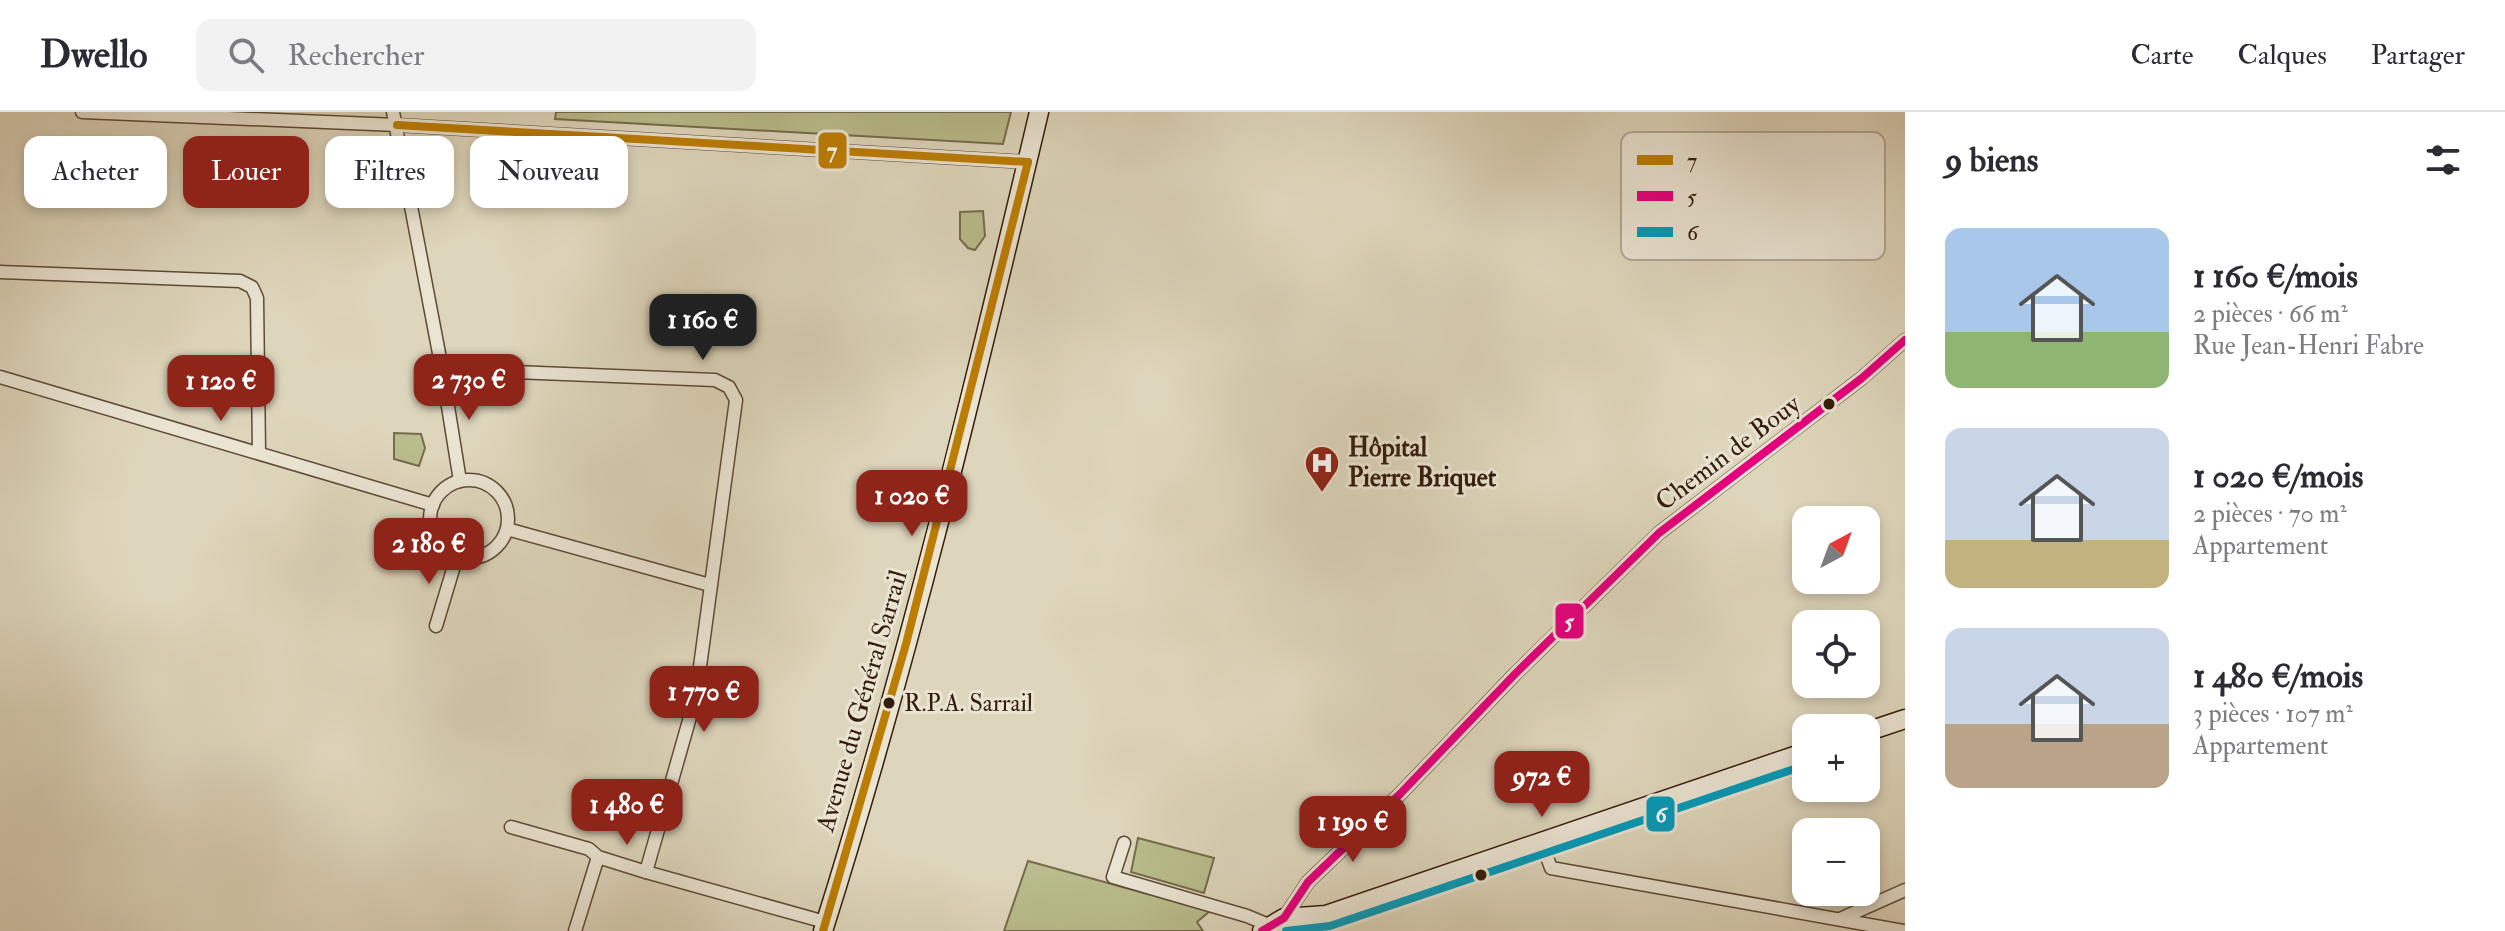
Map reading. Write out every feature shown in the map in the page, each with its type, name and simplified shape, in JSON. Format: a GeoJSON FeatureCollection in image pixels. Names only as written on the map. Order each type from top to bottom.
{"type":"FeatureCollection","features":[{"type":"Feature","properties":{"kind":"main road","name":"Avenue du Général Sarrail"},"geometry":{"type":"LineString","coordinates":[[824,927],[901,662],[1039,112]]}},
{"type":"Feature","properties":{"kind":"main road"},"geometry":{"type":"LineString","coordinates":[[1880,727],[1905,719]]}},
{"type":"Feature","properties":{"kind":"main road"},"geometry":{"type":"LineString","coordinates":[[1272,925],[1326,915],[1792,757]]}},
{"type":"Feature","properties":{"kind":"street"},"geometry":{"type":"LineString","coordinates":[[82,112],[397,125],[1028,162]]}},
{"type":"Feature","properties":{"kind":"street"},"geometry":{"type":"LineString","coordinates":[[393,112],[460,481]]}},
{"type":"Feature","properties":{"kind":"street"},"geometry":{"type":"LineString","coordinates":[[0,272],[240,281],[252,287],[257,298],[259,453]]}},
{"type":"Feature","properties":{"kind":"street","name":"Chemin de Bouy"},"geometry":{"type":"LineString","coordinates":[[1272,925],[1308,882],[1400,794],[1516,673],[1659,533],[1862,378],[1905,340]]}},
{"type":"Feature","properties":{"kind":"street"},"geometry":{"type":"LineString","coordinates":[[442,369],[715,380],[729,387],[736,400],[696,696],[646,872]]}},
{"type":"Feature","properties":{"kind":"street"},"geometry":{"type":"LineString","coordinates":[[0,377],[433,505]]}},
{"type":"Feature","properties":{"kind":"street"},"geometry":{"type":"LineString","coordinates":[[473,480],[486,484],[497,492],[508,515],[503,539],[488,553],[478,557],[457,556],[445,550],[437,541],[430,517],[439,494],[448,485],[460,481],[473,480]]}},
{"type":"Feature","properties":{"kind":"street"},"geometry":{"type":"LineString","coordinates":[[507,529],[710,585]]}},
{"type":"Feature","properties":{"kind":"street"},"geometry":{"type":"LineString","coordinates":[[436,626],[457,556]]}},
{"type":"Feature","properties":{"kind":"street"},"geometry":{"type":"LineString","coordinates":[[511,827],[589,849],[598,857],[824,927]]}},
{"type":"Feature","properties":{"kind":"street"},"geometry":{"type":"LineString","coordinates":[[1541,841],[1551,868],[1903,931]]}},
{"type":"Feature","properties":{"kind":"street"},"geometry":{"type":"LineString","coordinates":[[1124,843],[1113,877],[1272,925]]}},
{"type":"Feature","properties":{"kind":"street"},"geometry":{"type":"LineString","coordinates":[[575,931],[598,857]]}},
{"type":"Feature","properties":{"kind":"street"},"geometry":{"type":"LineString","coordinates":[[1840,919],[1905,890]]}},
{"type":"Feature","properties":{"kind":"green space"},"geometry":{"type":"Polygon","coordinates":[[[556,112],[1011,112],[1003,144],[555,119],[556,112]]]}},
{"type":"Feature","properties":{"kind":"green space"},"geometry":{"type":"Polygon","coordinates":[[[983,211],[985,236],[975,250],[968,248],[960,239],[960,212],[983,211]]]}},
{"type":"Feature","properties":{"kind":"green space"},"geometry":{"type":"Polygon","coordinates":[[[394,433],[421,434],[425,448],[419,466],[394,459],[394,433]]]}},
{"type":"Feature","properties":{"kind":"green space"},"geometry":{"type":"Polygon","coordinates":[[[1138,838],[1214,858],[1204,893],[1131,872],[1138,838]]]}},
{"type":"Feature","properties":{"kind":"green space"},"geometry":{"type":"Polygon","coordinates":[[[1028,861],[1210,911],[1197,922],[1203,931],[1004,931],[1028,861]]]}},
{"type":"Feature","properties":{"kind":"transit line","name":"7"},"geometry":{"type":"LineString","coordinates":[[397,125],[1028,162]]}},
{"type":"Feature","properties":{"kind":"transit line","name":"7"},"geometry":{"type":"LineString","coordinates":[[823,931],[906,644],[1028,162]]}},
{"type":"Feature","properties":{"kind":"transit line","name":"5"},"geometry":{"type":"LineString","coordinates":[[1262,931],[1284,918],[1308,882],[1400,794],[1516,673],[1659,533],[1862,378],[1905,340]]}},
{"type":"Feature","properties":{"kind":"transit line","name":"6"},"geometry":{"type":"LineString","coordinates":[[1286,931],[1330,926],[1792,770]]}},
{"type":"Feature","properties":{"kind":"place","name":"Hôpital Pierre Briquet"},"geometry":{"type":"Point","coordinates":[1322,494]}},
{"type":"Feature","properties":{"kind":"place","name":"R.P.A. Sarrail"},"geometry":{"type":"Point","coordinates":[889,703]}}]}
